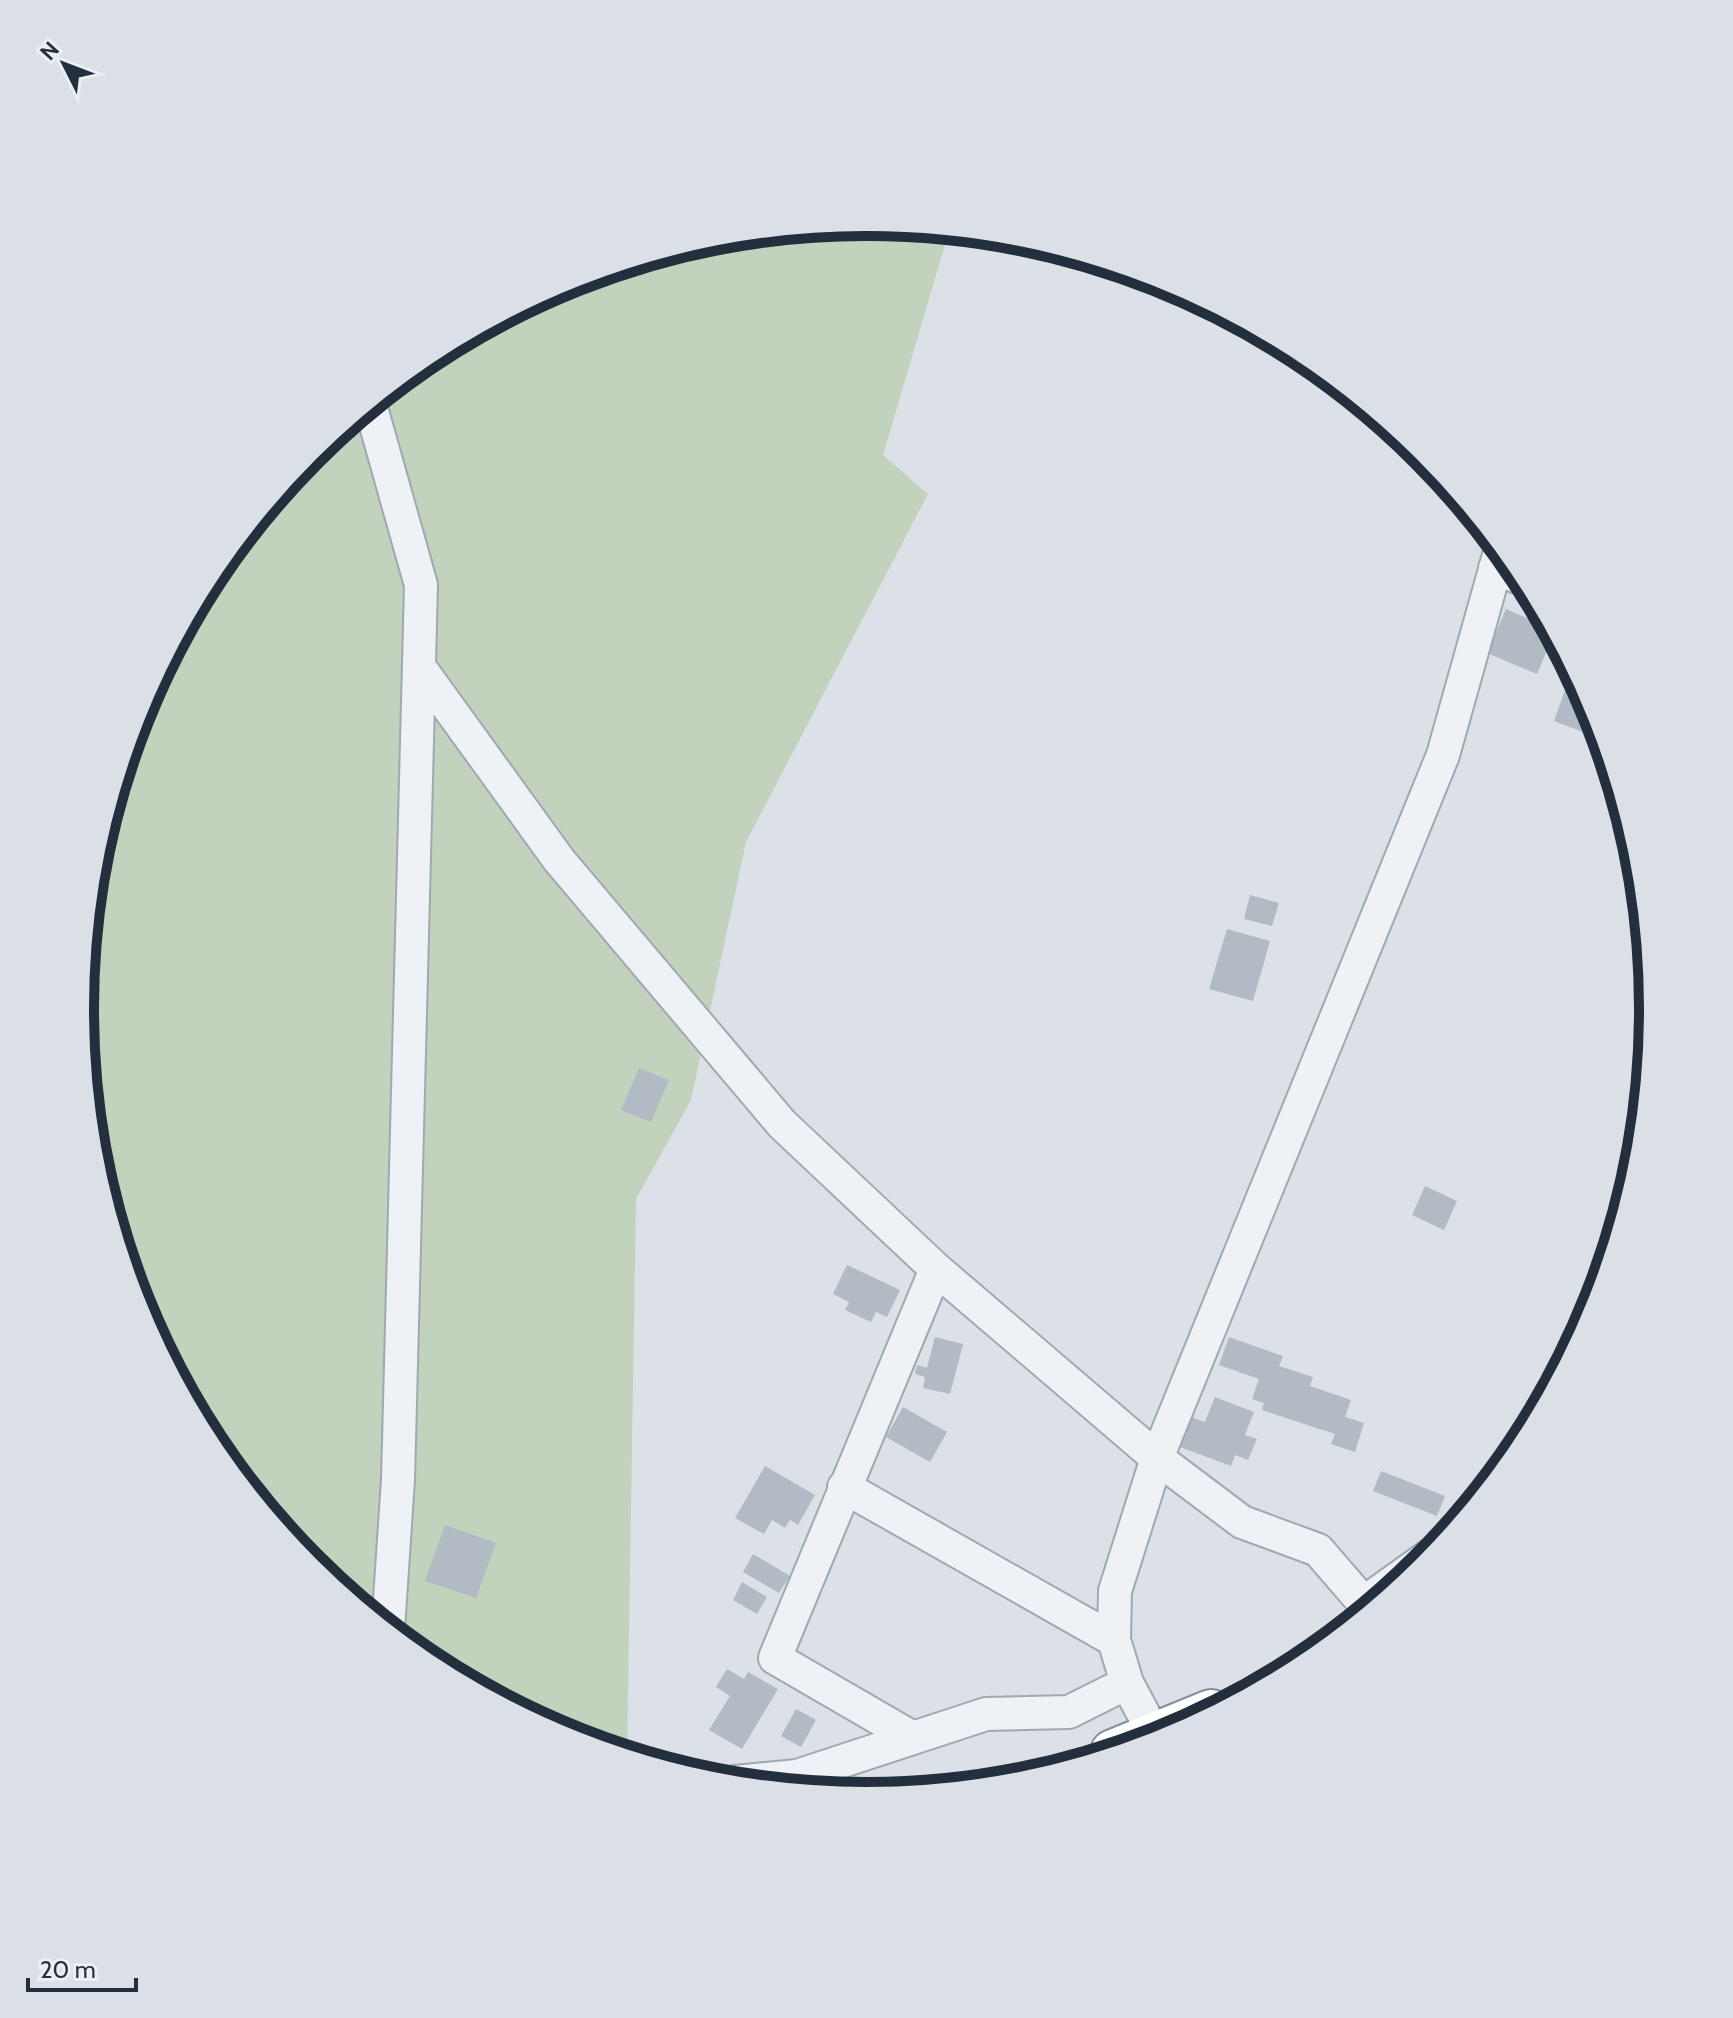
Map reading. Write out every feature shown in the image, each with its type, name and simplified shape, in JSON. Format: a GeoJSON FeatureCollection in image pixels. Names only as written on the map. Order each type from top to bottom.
{"type":"FeatureCollection","features":[{"type":"Feature","properties":{"kind":"street"},"geometry":{"type":"LineString","coordinates":[[373,415],[421,585],[398,1480],[389,1616]]}},
{"type":"Feature","properties":{"kind":"street"},"geometry":{"type":"LineString","coordinates":[[1144,1715],[1127,1683],[1114,1640],[1115,1591],[1157,1458],[1443,755],[1497,563]]}},
{"type":"Feature","properties":{"kind":"street"},"geometry":{"type":"LineString","coordinates":[[420,668],[559,860],[782,1124],[936,1269],[1157,1458],[1242,1522],[1318,1550],[1363,1601]]}},
{"type":"Feature","properties":{"kind":"street"},"geometry":{"type":"LineString","coordinates":[[913,1738],[775,1658],[936,1269]]}},
{"type":"Feature","properties":{"kind":"street"},"geometry":{"type":"LineString","coordinates":[[844,1487],[1114,1640]]}},
{"type":"Feature","properties":{"kind":"street"},"geometry":{"type":"LineString","coordinates":[[786,1777],[986,1714],[1069,1712],[1127,1683]]}},
{"type":"Feature","properties":{"kind":"green space"},"geometry":{"type":"Polygon","coordinates":[[[866,236],[946,241],[883,455],[928,494],[746,842],[691,1100],[636,1199],[627,1744],[571,1723],[480,1678],[396,1622],[357,1590],[320,1555],[254,1479],[197,1395],[174,1351],[153,1305],[120,1209],[109,1160],[96,1060],[94,1009],[101,908],[120,809],[135,761],[153,713],[197,623],[254,539],[320,463],[357,428],[437,367],[480,340],[571,295],[667,263],[716,251],[816,238],[866,236]]]}},
{"type":"Feature","properties":{"kind":"building"},"geometry":{"type":"Polygon","coordinates":[[[1506,609],[1535,622],[1549,647],[1537,674],[1487,653],[1506,609]]]}},
{"type":"Feature","properties":{"kind":"building"},"geometry":{"type":"Polygon","coordinates":[[[1565,690],[1570,692],[1588,734],[1554,721],[1565,690]]]}},
{"type":"Feature","properties":{"kind":"building"},"geometry":{"type":"Polygon","coordinates":[[[1250,895],[1279,903],[1272,926],[1244,919],[1250,895]]]}},
{"type":"Feature","properties":{"kind":"building"},"geometry":{"type":"Polygon","coordinates":[[[1227,929],[1270,941],[1253,1001],[1209,989],[1227,929]]]}},
{"type":"Feature","properties":{"kind":"building"},"geometry":{"type":"Polygon","coordinates":[[[639,1068],[669,1080],[651,1122],[621,1110],[639,1068]]]}},
{"type":"Feature","properties":{"kind":"building"},"geometry":{"type":"Polygon","coordinates":[[[1425,1186],[1457,1201],[1444,1230],[1412,1215],[1425,1186]]]}},
{"type":"Feature","properties":{"kind":"building"},"geometry":{"type":"Polygon","coordinates":[[[847,1265],[900,1290],[887,1317],[876,1312],[871,1322],[845,1310],[849,1302],[833,1294],[847,1265]]]}},
{"type":"Feature","properties":{"kind":"building"},"geometry":{"type":"Polygon","coordinates":[[[935,1337],[963,1344],[950,1394],[923,1388],[925,1377],[915,1374],[917,1365],[927,1368],[935,1337]]]}},
{"type":"Feature","properties":{"kind":"building"},"geometry":{"type":"Polygon","coordinates":[[[1229,1337],[1283,1356],[1279,1366],[1313,1377],[1310,1386],[1351,1400],[1345,1417],[1364,1423],[1355,1452],[1331,1444],[1335,1434],[1262,1410],[1264,1403],[1252,1399],[1259,1379],[1219,1365],[1229,1337]]]}},
{"type":"Feature","properties":{"kind":"building"},"geometry":{"type":"Polygon","coordinates":[[[1215,1397],[1254,1412],[1245,1435],[1257,1439],[1248,1460],[1235,1455],[1231,1466],[1180,1447],[1191,1417],[1205,1422],[1215,1397]]]}},
{"type":"Feature","properties":{"kind":"building"},"geometry":{"type":"Polygon","coordinates":[[[903,1407],[947,1432],[930,1462],[886,1437],[903,1407]]]}},
{"type":"Feature","properties":{"kind":"building"},"geometry":{"type":"Polygon","coordinates":[[[765,1466],[815,1495],[798,1525],[790,1520],[785,1528],[772,1520],[764,1534],[735,1518],[765,1466]]]}},
{"type":"Feature","properties":{"kind":"building"},"geometry":{"type":"Polygon","coordinates":[[[1381,1471],[1445,1496],[1437,1516],[1373,1491],[1381,1471]]]}},
{"type":"Feature","properties":{"kind":"building"},"geometry":{"type":"Polygon","coordinates":[[[445,1525],[496,1543],[476,1598],[425,1581],[445,1525]]]}},
{"type":"Feature","properties":{"kind":"building"},"geometry":{"type":"Polygon","coordinates":[[[753,1554],[790,1576],[779,1593],[743,1572],[753,1554]]]}},
{"type":"Feature","properties":{"kind":"building"},"geometry":{"type":"Polygon","coordinates":[[[742,1582],[767,1597],[757,1614],[733,1600],[742,1582]]]}},
{"type":"Feature","properties":{"kind":"building"},"geometry":{"type":"Polygon","coordinates":[[[727,1669],[744,1679],[748,1672],[778,1689],[742,1749],[709,1730],[730,1696],[716,1687],[727,1669]]]}},
{"type":"Feature","properties":{"kind":"building"},"geometry":{"type":"Polygon","coordinates":[[[796,1709],[816,1720],[801,1747],[781,1736],[796,1709]]]}}]}
